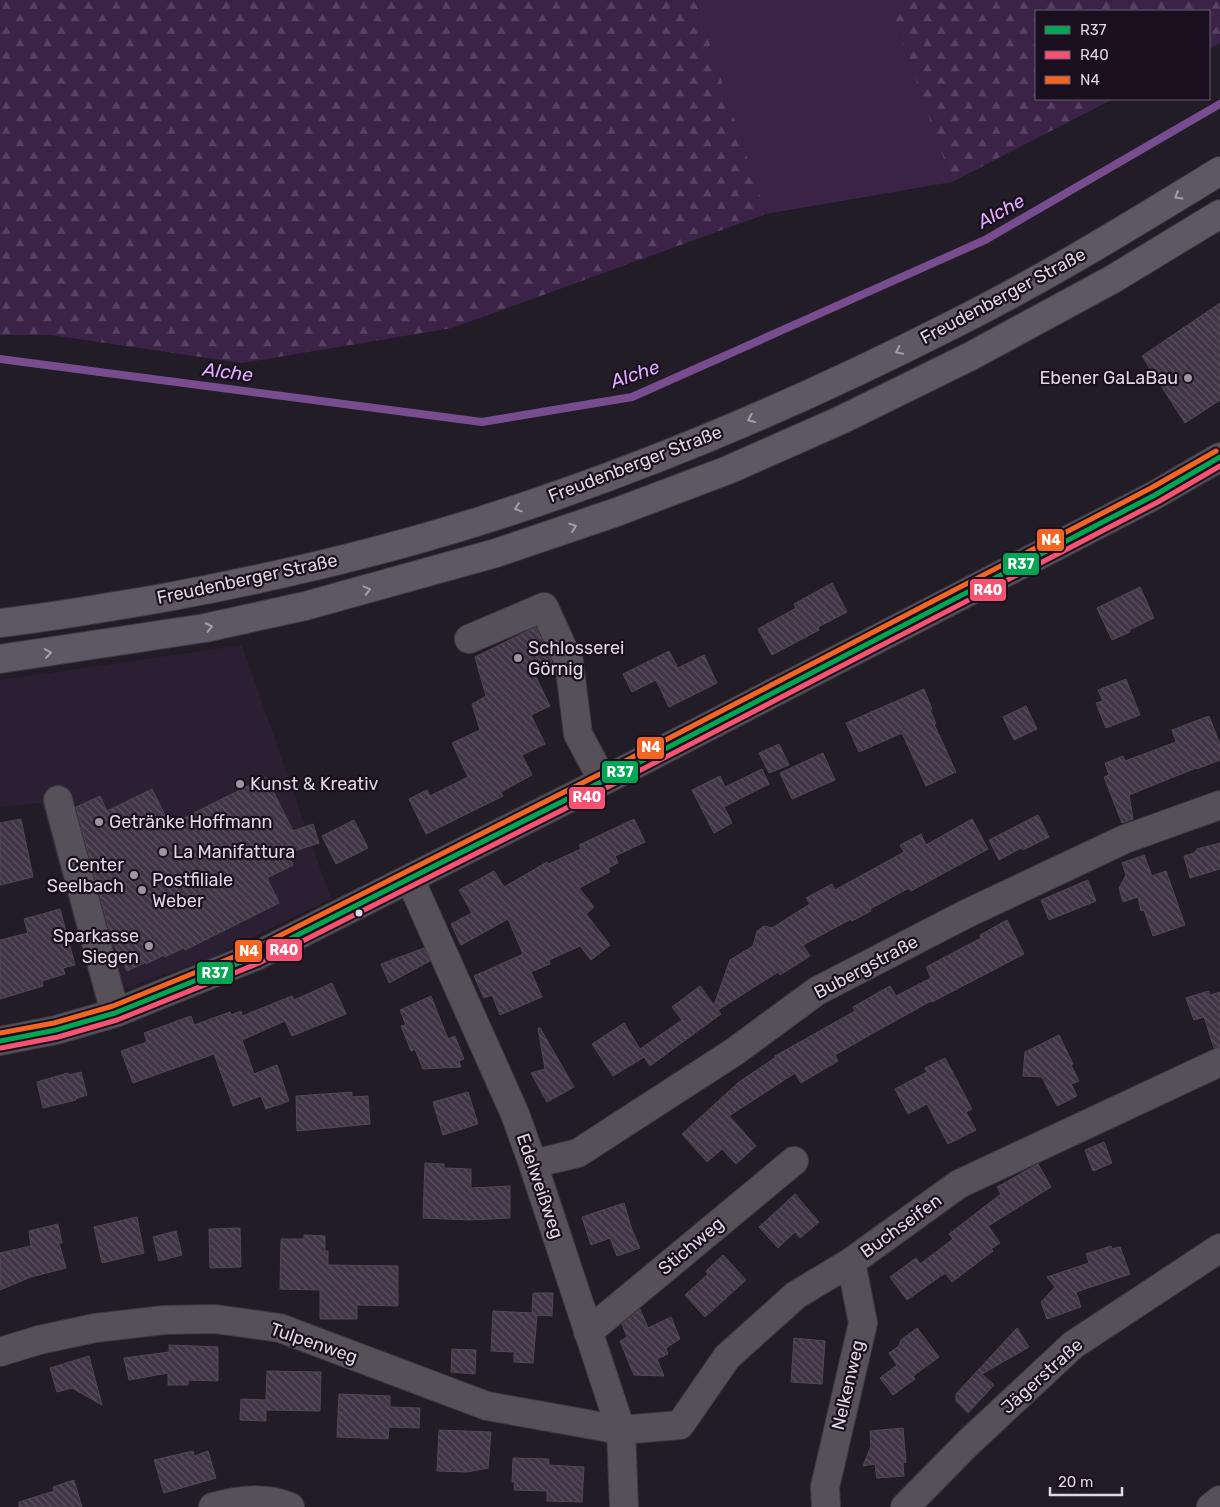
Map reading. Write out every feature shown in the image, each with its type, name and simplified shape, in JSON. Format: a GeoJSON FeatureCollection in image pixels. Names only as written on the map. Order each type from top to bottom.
{"type":"FeatureCollection","features":[{"type":"Feature","properties":{"kind":"main road","name":"Freudenberger Straße"},"geometry":{"type":"LineString","coordinates":[[0,623],[102,609],[295,571],[387,548],[482,520],[599,480],[820,389],[954,324],[1090,250],[1220,171]]}},
{"type":"Feature","properties":{"kind":"main road","name":"Freudenberger Straße"},"geometry":{"type":"LineString","coordinates":[[0,660],[195,630],[305,606],[496,553],[614,514],[728,470],[858,411],[971,356],[1113,279],[1220,214]]}},
{"type":"Feature","properties":{"kind":"street"},"geometry":{"type":"LineString","coordinates":[[0,1041],[56,1030],[115,1013],[256,956],[410,879],[1156,495],[1220,457]]}},
{"type":"Feature","properties":{"kind":"street"},"geometry":{"type":"LineString","coordinates":[[470,639],[544,608],[569,662],[578,734],[603,780]]}},
{"type":"Feature","properties":{"kind":"street"},"geometry":{"type":"LineString","coordinates":[[58,800],[115,1013]]}},
{"type":"Feature","properties":{"kind":"street","name":"Bubergstraße"},"geometry":{"type":"LineString","coordinates":[[533,1164],[578,1153],[734,1052],[817,991],[966,914],[1124,839],[1220,805]]}},
{"type":"Feature","properties":{"kind":"street","name":"Edelweißweg"},"geometry":{"type":"LineString","coordinates":[[410,879],[515,1114],[533,1164],[621,1430],[624,1507]]}},
{"type":"Feature","properties":{"kind":"street","name":"Buchseifen"},"geometry":{"type":"LineString","coordinates":[[621,1430],[680,1425],[727,1357],[796,1295],[851,1262],[959,1184],[1220,1062]]}},
{"type":"Feature","properties":{"kind":"street","name":"Stichweg"},"geometry":{"type":"LineString","coordinates":[[588,1332],[794,1161]]}},
{"type":"Feature","properties":{"kind":"street","name":"Jägerstraße"},"geometry":{"type":"LineString","coordinates":[[905,1507],[968,1443],[1073,1345],[1220,1248]]}},
{"type":"Feature","properties":{"kind":"street","name":"Nelkenweg"},"geometry":{"type":"LineString","coordinates":[[826,1507],[825,1487],[863,1322],[851,1262]]}},
{"type":"Feature","properties":{"kind":"street","name":"Tulpenweg"},"geometry":{"type":"LineString","coordinates":[[0,1352],[39,1340],[95,1328],[164,1320],[215,1319],[280,1328],[487,1406],[621,1430]]}},
{"type":"Feature","properties":{"kind":"street"},"geometry":{"type":"LineString","coordinates":[[212,1507],[231,1502],[262,1500],[290,1507]]}},
{"type":"Feature","properties":{"kind":"street"},"geometry":{"type":"LineString","coordinates":[[1211,1507],[1220,1500]]}},
{"type":"Feature","properties":{"kind":"shaded area"},"geometry":{"type":"Polygon","coordinates":[[[242,645],[331,899],[204,961],[95,999],[41,803],[0,807],[0,680],[242,645]]]}},
{"type":"Feature","properties":{"kind":"green space"},"geometry":{"type":"Polygon","coordinates":[[[0,0],[695,0],[766,214],[452,328],[242,363],[51,335],[0,335],[0,0]]]}},
{"type":"Feature","properties":{"kind":"green space"},"geometry":{"type":"Polygon","coordinates":[[[695,0],[887,0],[952,182],[766,214],[695,0]]]}},
{"type":"Feature","properties":{"kind":"green space"},"geometry":{"type":"Polygon","coordinates":[[[887,0],[1220,0],[1220,43],[1210,48],[1210,10],[1035,10],[1035,100],[1111,100],[952,182],[887,0]]]}},
{"type":"Feature","properties":{"kind":"building","name":"Ebener GaLaBau"},"geometry":{"type":"Polygon","coordinates":[[[1220,303],[1220,400],[1185,423],[1142,356],[1220,303]]]}},
{"type":"Feature","properties":{"kind":"building"},"geometry":{"type":"Polygon","coordinates":[[[832,583],[847,612],[818,627],[819,630],[772,655],[758,629],[796,608],[794,604],[832,583]]]}},
{"type":"Feature","properties":{"kind":"building"},"geometry":{"type":"Polygon","coordinates":[[[1140,587],[1154,618],[1112,640],[1097,608],[1140,587]]]}},
{"type":"Feature","properties":{"kind":"building"},"geometry":{"type":"Polygon","coordinates":[[[536,627],[553,664],[534,673],[550,706],[531,715],[545,744],[522,755],[532,775],[501,792],[503,796],[426,834],[409,799],[427,790],[430,796],[468,777],[452,743],[480,730],[472,704],[486,696],[475,657],[536,627]]]}},
{"type":"Feature","properties":{"kind":"building"},"geometry":{"type":"Polygon","coordinates":[[[669,651],[678,668],[704,655],[717,683],[669,707],[656,680],[632,692],[623,674],[669,651]]]}},
{"type":"Feature","properties":{"kind":"building"},"geometry":{"type":"Polygon","coordinates":[[[1126,679],[1140,715],[1106,728],[1096,703],[1103,701],[1098,690],[1126,679]]]}},
{"type":"Feature","properties":{"kind":"building"},"geometry":{"type":"Polygon","coordinates":[[[924,689],[932,709],[930,710],[936,724],[934,724],[956,772],[926,786],[902,733],[859,752],[846,723],[924,689]]]}},
{"type":"Feature","properties":{"kind":"building"},"geometry":{"type":"Polygon","coordinates":[[[1026,706],[1037,729],[1014,740],[1003,717],[1026,706]]]}},
{"type":"Feature","properties":{"kind":"building"},"geometry":{"type":"Polygon","coordinates":[[[1209,716],[1220,744],[1220,760],[1129,795],[1133,819],[1122,823],[1104,777],[1109,775],[1105,763],[1123,756],[1125,761],[1176,742],[1172,730],[1209,716]]]}},
{"type":"Feature","properties":{"kind":"building"},"geometry":{"type":"Polygon","coordinates":[[[779,744],[789,765],[769,773],[759,753],[779,744]]]}},
{"type":"Feature","properties":{"kind":"building"},"geometry":{"type":"Polygon","coordinates":[[[823,753],[835,780],[792,799],[780,773],[823,753]]]}},
{"type":"Feature","properties":{"kind":"building"},"geometry":{"type":"Polygon","coordinates":[[[762,769],[769,784],[724,807],[732,823],[714,833],[692,790],[720,776],[725,787],[762,769]]]}},
{"type":"Feature","properties":{"kind":"building","name":"Center Seelbach"},"geometry":{"type":"Polygon","coordinates":[[[266,777],[293,831],[313,824],[319,843],[288,853],[293,865],[267,878],[279,903],[185,950],[183,948],[127,971],[112,941],[76,807],[100,796],[107,811],[152,789],[170,825],[266,777]]]}},
{"type":"Feature","properties":{"kind":"building"},"geometry":{"type":"Polygon","coordinates":[[[1038,815],[1049,837],[1023,850],[1021,848],[999,860],[989,840],[1038,815]]]}},
{"type":"Feature","properties":{"kind":"building"},"geometry":{"type":"Polygon","coordinates":[[[21,819],[33,877],[0,885],[0,823],[21,819]]]}},
{"type":"Feature","properties":{"kind":"building"},"geometry":{"type":"Polygon","coordinates":[[[634,819],[645,842],[615,856],[618,863],[608,868],[610,872],[579,888],[594,907],[586,914],[610,945],[591,960],[580,946],[549,960],[550,964],[531,972],[542,997],[500,1015],[492,995],[484,998],[474,976],[523,954],[508,919],[461,945],[451,924],[472,913],[459,890],[494,871],[504,887],[547,862],[548,864],[581,849],[579,845],[634,819]]]}},
{"type":"Feature","properties":{"kind":"building"},"geometry":{"type":"Polygon","coordinates":[[[972,819],[988,849],[911,891],[909,888],[870,909],[871,911],[852,921],[851,919],[803,945],[810,956],[780,975],[778,972],[718,1010],[721,1014],[650,1066],[644,1057],[613,1076],[592,1044],[624,1023],[640,1049],[682,1020],[672,1007],[700,986],[714,1005],[730,960],[753,946],[757,931],[764,926],[772,928],[810,904],[806,898],[832,884],[835,890],[904,852],[900,845],[921,834],[926,845],[972,819]]]}},
{"type":"Feature","properties":{"kind":"building"},"geometry":{"type":"Polygon","coordinates":[[[354,820],[368,848],[336,864],[322,836],[354,820]]]}},
{"type":"Feature","properties":{"kind":"building"},"geometry":{"type":"Polygon","coordinates":[[[1220,843],[1220,869],[1190,878],[1184,856],[1194,853],[1197,849],[1220,843]]]}},
{"type":"Feature","properties":{"kind":"building"},"geometry":{"type":"Polygon","coordinates":[[[1144,855],[1152,876],[1166,871],[1185,925],[1153,936],[1144,910],[1141,911],[1138,897],[1123,902],[1119,888],[1126,875],[1122,863],[1144,855]]]}},
{"type":"Feature","properties":{"kind":"building"},"geometry":{"type":"Polygon","coordinates":[[[1088,880],[1096,901],[1049,920],[1041,900],[1088,880]]]}},
{"type":"Feature","properties":{"kind":"building"},"geometry":{"type":"Polygon","coordinates":[[[60,909],[75,965],[63,968],[65,974],[42,981],[43,986],[0,999],[0,940],[28,933],[24,919],[60,909]]]}},
{"type":"Feature","properties":{"kind":"building"},"geometry":{"type":"Polygon","coordinates":[[[1007,920],[1024,954],[931,1001],[835,1055],[838,1061],[801,1083],[795,1073],[729,1116],[756,1146],[736,1164],[722,1149],[707,1162],[682,1134],[739,1082],[775,1056],[855,1011],[853,1007],[890,986],[896,996],[931,978],[926,967],[981,938],[980,935],[1007,920]]]}},
{"type":"Feature","properties":{"kind":"building"},"geometry":{"type":"Polygon","coordinates":[[[424,948],[430,961],[389,983],[381,964],[424,948]]]}},
{"type":"Feature","properties":{"kind":"building"},"geometry":{"type":"Polygon","coordinates":[[[332,983],[346,1014],[292,1036],[285,1021],[242,1040],[254,1074],[277,1065],[289,1101],[266,1109],[261,1096],[233,1106],[214,1054],[133,1083],[121,1051],[147,1042],[144,1033],[191,1016],[194,1025],[230,1012],[231,1015],[241,1011],[242,1016],[292,996],[294,1000],[332,983]]]}},
{"type":"Feature","properties":{"kind":"building"},"geometry":{"type":"Polygon","coordinates":[[[1208,991],[1210,995],[1220,992],[1220,1047],[1214,1048],[1204,1017],[1194,1020],[1186,998],[1208,991]]]}},
{"type":"Feature","properties":{"kind":"building"},"geometry":{"type":"Polygon","coordinates":[[[431,996],[448,1039],[455,1036],[464,1059],[459,1061],[461,1067],[423,1069],[415,1049],[411,1051],[401,1026],[406,1025],[400,1010],[431,996]]]}},
{"type":"Feature","properties":{"kind":"building"},"geometry":{"type":"Polygon","coordinates":[[[538,1028],[540,1028],[574,1087],[547,1102],[531,1073],[545,1069],[538,1028]]]}},
{"type":"Feature","properties":{"kind":"building"},"geometry":{"type":"Polygon","coordinates":[[[1059,1035],[1079,1081],[1071,1084],[1077,1096],[1057,1106],[1042,1077],[1023,1076],[1025,1052],[1059,1035]]]}},
{"type":"Feature","properties":{"kind":"building"},"geometry":{"type":"Polygon","coordinates":[[[945,1058],[972,1109],[966,1112],[976,1130],[948,1144],[927,1104],[908,1114],[895,1089],[927,1072],[925,1068],[945,1058]]]}},
{"type":"Feature","properties":{"kind":"building"},"geometry":{"type":"Polygon","coordinates":[[[81,1072],[87,1095],[76,1100],[43,1108],[37,1082],[68,1073],[69,1075],[81,1072]]]}},
{"type":"Feature","properties":{"kind":"building"},"geometry":{"type":"Polygon","coordinates":[[[352,1092],[352,1097],[368,1096],[370,1124],[297,1131],[296,1096],[352,1092]]]}},
{"type":"Feature","properties":{"kind":"building"},"geometry":{"type":"Polygon","coordinates":[[[468,1092],[478,1124],[443,1135],[433,1102],[468,1092]]]}},
{"type":"Feature","properties":{"kind":"building"},"geometry":{"type":"Polygon","coordinates":[[[1104,1142],[1112,1163],[1093,1171],[1085,1150],[1104,1142]]]}},
{"type":"Feature","properties":{"kind":"building"},"geometry":{"type":"Polygon","coordinates":[[[425,1163],[444,1164],[444,1168],[471,1169],[471,1188],[510,1186],[510,1218],[470,1220],[423,1218],[425,1163]]]}},
{"type":"Feature","properties":{"kind":"building"},"geometry":{"type":"Polygon","coordinates":[[[1038,1164],[1051,1187],[988,1226],[1000,1243],[991,1249],[993,1251],[952,1282],[945,1273],[907,1300],[890,1277],[916,1258],[920,1264],[953,1239],[949,1234],[1001,1194],[997,1187],[1038,1164]]]}},
{"type":"Feature","properties":{"kind":"building"},"geometry":{"type":"Polygon","coordinates":[[[795,1194],[819,1222],[800,1238],[795,1232],[778,1248],[759,1227],[795,1194]]]}},
{"type":"Feature","properties":{"kind":"building"},"geometry":{"type":"Polygon","coordinates":[[[624,1203],[632,1230],[640,1248],[617,1256],[610,1238],[591,1245],[582,1217],[624,1203]]]}},
{"type":"Feature","properties":{"kind":"building"},"geometry":{"type":"Polygon","coordinates":[[[137,1217],[144,1253],[102,1263],[94,1227],[137,1217]]]}},
{"type":"Feature","properties":{"kind":"building"},"geometry":{"type":"Polygon","coordinates":[[[58,1224],[62,1243],[59,1243],[66,1268],[31,1277],[0,1290],[0,1253],[31,1246],[29,1231],[58,1224]]]}},
{"type":"Feature","properties":{"kind":"building"},"geometry":{"type":"Polygon","coordinates":[[[240,1228],[241,1267],[210,1268],[209,1229],[240,1228]]]}},
{"type":"Feature","properties":{"kind":"building"},"geometry":{"type":"Polygon","coordinates":[[[176,1231],[182,1255],[159,1261],[153,1237],[176,1231]]]}},
{"type":"Feature","properties":{"kind":"building"},"geometry":{"type":"Polygon","coordinates":[[[304,1235],[325,1236],[325,1251],[328,1251],[328,1265],[398,1266],[398,1306],[357,1305],[357,1319],[320,1319],[320,1290],[280,1289],[281,1239],[304,1239],[304,1235]]]}},
{"type":"Feature","properties":{"kind":"building"},"geometry":{"type":"Polygon","coordinates":[[[1111,1246],[1112,1249],[1120,1247],[1130,1274],[1076,1292],[1081,1307],[1047,1319],[1041,1302],[1055,1287],[1047,1277],[1089,1263],[1086,1254],[1111,1246]]]}},
{"type":"Feature","properties":{"kind":"building"},"geometry":{"type":"Polygon","coordinates":[[[723,1255],[746,1280],[705,1317],[685,1295],[708,1274],[706,1271],[723,1255]]]}},
{"type":"Feature","properties":{"kind":"building"},"geometry":{"type":"Polygon","coordinates":[[[533,1293],[553,1293],[552,1316],[537,1315],[533,1363],[514,1362],[514,1352],[491,1351],[493,1311],[532,1313],[533,1293]]]}},
{"type":"Feature","properties":{"kind":"building"},"geometry":{"type":"Polygon","coordinates":[[[640,1309],[648,1328],[671,1317],[680,1339],[666,1348],[668,1354],[657,1359],[664,1376],[634,1375],[620,1341],[627,1337],[622,1324],[640,1309]]]}},
{"type":"Feature","properties":{"kind":"building"},"geometry":{"type":"Polygon","coordinates":[[[917,1328],[939,1357],[913,1376],[915,1379],[893,1395],[880,1378],[897,1365],[889,1353],[899,1346],[901,1340],[917,1328]]]}},
{"type":"Feature","properties":{"kind":"building"},"geometry":{"type":"Polygon","coordinates":[[[1017,1328],[1029,1347],[982,1374],[994,1385],[968,1413],[956,1401],[956,1394],[1017,1328]]]}},
{"type":"Feature","properties":{"kind":"building"},"geometry":{"type":"Polygon","coordinates":[[[794,1338],[825,1341],[822,1384],[791,1382],[794,1338]]]}},
{"type":"Feature","properties":{"kind":"building"},"geometry":{"type":"Polygon","coordinates":[[[169,1345],[218,1347],[218,1381],[188,1380],[188,1385],[168,1385],[168,1373],[129,1380],[124,1358],[169,1352],[169,1345]]]}},
{"type":"Feature","properties":{"kind":"building"},"geometry":{"type":"Polygon","coordinates":[[[452,1349],[476,1350],[475,1374],[451,1372],[452,1349]]]}},
{"type":"Feature","properties":{"kind":"building"},"geometry":{"type":"Polygon","coordinates":[[[89,1356],[102,1405],[72,1388],[57,1392],[50,1368],[89,1356]]]}},
{"type":"Feature","properties":{"kind":"building"},"geometry":{"type":"Polygon","coordinates":[[[267,1371],[321,1372],[320,1411],[266,1410],[266,1421],[240,1420],[241,1399],[266,1400],[267,1371]]]}},
{"type":"Feature","properties":{"kind":"building"},"geometry":{"type":"Polygon","coordinates":[[[339,1394],[390,1396],[390,1407],[420,1408],[419,1428],[389,1427],[388,1439],[337,1437],[339,1394]]]}},
{"type":"Feature","properties":{"kind":"building"},"geometry":{"type":"Polygon","coordinates":[[[903,1428],[906,1462],[903,1463],[904,1476],[877,1478],[875,1464],[863,1466],[871,1446],[870,1431],[903,1428]]]}},
{"type":"Feature","properties":{"kind":"building"},"geometry":{"type":"Polygon","coordinates":[[[439,1430],[491,1432],[488,1468],[467,1472],[437,1471],[439,1430]]]}},
{"type":"Feature","properties":{"kind":"building"},"geometry":{"type":"Polygon","coordinates":[[[193,1451],[194,1456],[208,1451],[216,1478],[164,1493],[154,1460],[193,1451]]]}},
{"type":"Feature","properties":{"kind":"building"},"geometry":{"type":"Polygon","coordinates":[[[513,1458],[549,1459],[549,1465],[584,1467],[582,1502],[547,1501],[547,1491],[514,1490],[515,1482],[512,1482],[513,1458]]]}},
{"type":"Feature","properties":{"kind":"building"},"geometry":{"type":"Polygon","coordinates":[[[74,1480],[82,1507],[19,1507],[19,1502],[54,1491],[53,1487],[74,1480]]]}},
{"type":"Feature","properties":{"kind":"waterway","name":"Alche"},"geometry":{"type":"LineString","coordinates":[[0,359],[482,422],[632,397],[985,240],[1220,104]]}},
{"type":"Feature","properties":{"kind":"transit line","name":"N4"},"geometry":{"type":"LineString","coordinates":[[0,1033],[54,1023],[113,1006],[253,949],[600,774],[1151,488],[1216,451]]}},
{"type":"Feature","properties":{"kind":"transit line","name":"R37"},"geometry":{"type":"LineString","coordinates":[[0,1041],[56,1030],[115,1013],[256,956],[603,781],[1155,495],[1220,457]]}},
{"type":"Feature","properties":{"kind":"transit line","name":"R40"},"geometry":{"type":"LineString","coordinates":[[1,1048],[58,1037],[117,1020],[259,963],[606,788],[1158,502],[1220,466]]}},
{"type":"Feature","properties":{"kind":"place","name":"Ebener GaLaBau"},"geometry":{"type":"Point","coordinates":[1188,378]}},
{"type":"Feature","properties":{"kind":"place","name":"Schlosserei Görnig"},"geometry":{"type":"Point","coordinates":[518,658]}},
{"type":"Feature","properties":{"kind":"place","name":"Kunst & Kreativ"},"geometry":{"type":"Point","coordinates":[240,784]}},
{"type":"Feature","properties":{"kind":"place","name":"Getränke Hoffmann"},"geometry":{"type":"Point","coordinates":[99,822]}},
{"type":"Feature","properties":{"kind":"place","name":"La Manifattura"},"geometry":{"type":"Point","coordinates":[163,852]}},
{"type":"Feature","properties":{"kind":"place","name":"Center Seelbach"},"geometry":{"type":"Point","coordinates":[134,875]}},
{"type":"Feature","properties":{"kind":"place","name":"Postfiliale Weber"},"geometry":{"type":"Point","coordinates":[142,890]}},
{"type":"Feature","properties":{"kind":"place","name":"Sparkasse Siegen"},"geometry":{"type":"Point","coordinates":[149,946]}}]}
